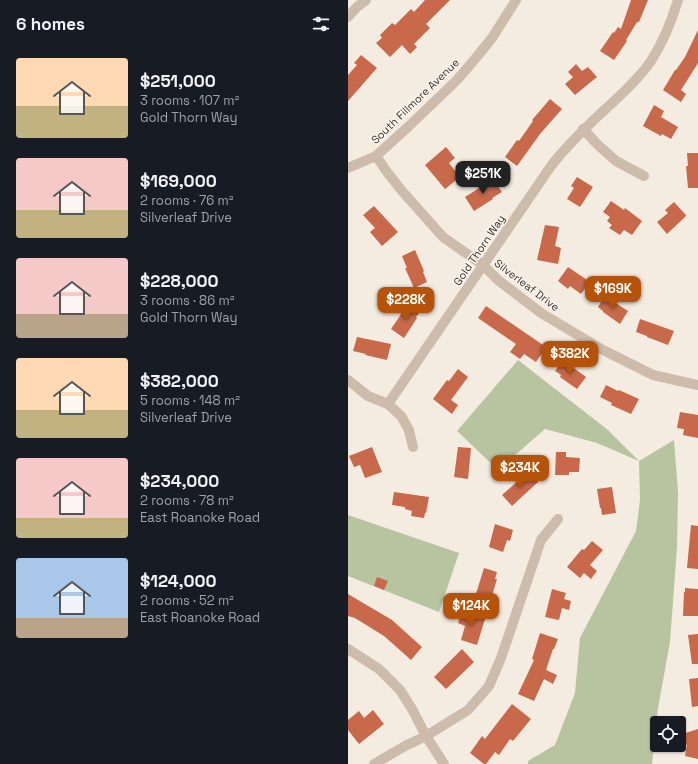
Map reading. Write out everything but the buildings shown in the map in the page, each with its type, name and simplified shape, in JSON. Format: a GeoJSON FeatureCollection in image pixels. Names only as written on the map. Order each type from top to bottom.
{"type":"FeatureCollection","features":[{"type":"Feature","properties":{"kind":"street"},"geometry":{"type":"LineString","coordinates":[[348,17],[366,0]]}},
{"type":"Feature","properties":{"kind":"street","name":"South Fillmore Avenue"},"geometry":{"type":"LineString","coordinates":[[348,168],[376,156],[457,80],[492,38],[516,0]]}},
{"type":"Feature","properties":{"kind":"street","name":"Gold Thorn Way"},"geometry":{"type":"LineString","coordinates":[[388,404],[562,151],[583,129],[621,94],[650,63],[671,22],[678,0]]}},
{"type":"Feature","properties":{"kind":"street"},"geometry":{"type":"LineString","coordinates":[[583,129],[616,161],[644,176]]}},
{"type":"Feature","properties":{"kind":"street","name":"Silverleaf Drive"},"geometry":{"type":"LineString","coordinates":[[376,156],[402,191],[443,236],[483,265],[498,280],[541,313],[603,350],[653,375],[698,385]]}},
{"type":"Feature","properties":{"kind":"street"},"geometry":{"type":"LineString","coordinates":[[348,380],[368,396],[388,404],[401,416],[409,430],[413,447]]}},
{"type":"Feature","properties":{"kind":"street"},"geometry":{"type":"LineString","coordinates":[[374,764],[426,736],[468,710],[489,686],[501,658],[541,540],[558,519]]}},
{"type":"Feature","properties":{"kind":"street"},"geometry":{"type":"LineString","coordinates":[[348,649],[379,669],[400,690],[444,764]]}},
{"type":"Feature","properties":{"kind":"green space"},"geometry":{"type":"Polygon","coordinates":[[[518,360],[608,430],[639,461],[597,443],[545,429],[498,470],[457,431],[518,360]]]}},
{"type":"Feature","properties":{"kind":"green space"},"geometry":{"type":"Polygon","coordinates":[[[674,440],[678,492],[677,547],[670,642],[657,716],[650,716],[650,752],[653,752],[652,764],[528,764],[528,761],[555,745],[575,693],[580,638],[636,531],[640,500],[639,461],[674,440]]]}},
{"type":"Feature","properties":{"kind":"green space"},"geometry":{"type":"Polygon","coordinates":[[[348,515],[459,553],[439,612],[348,576],[348,515]]]}}]}
